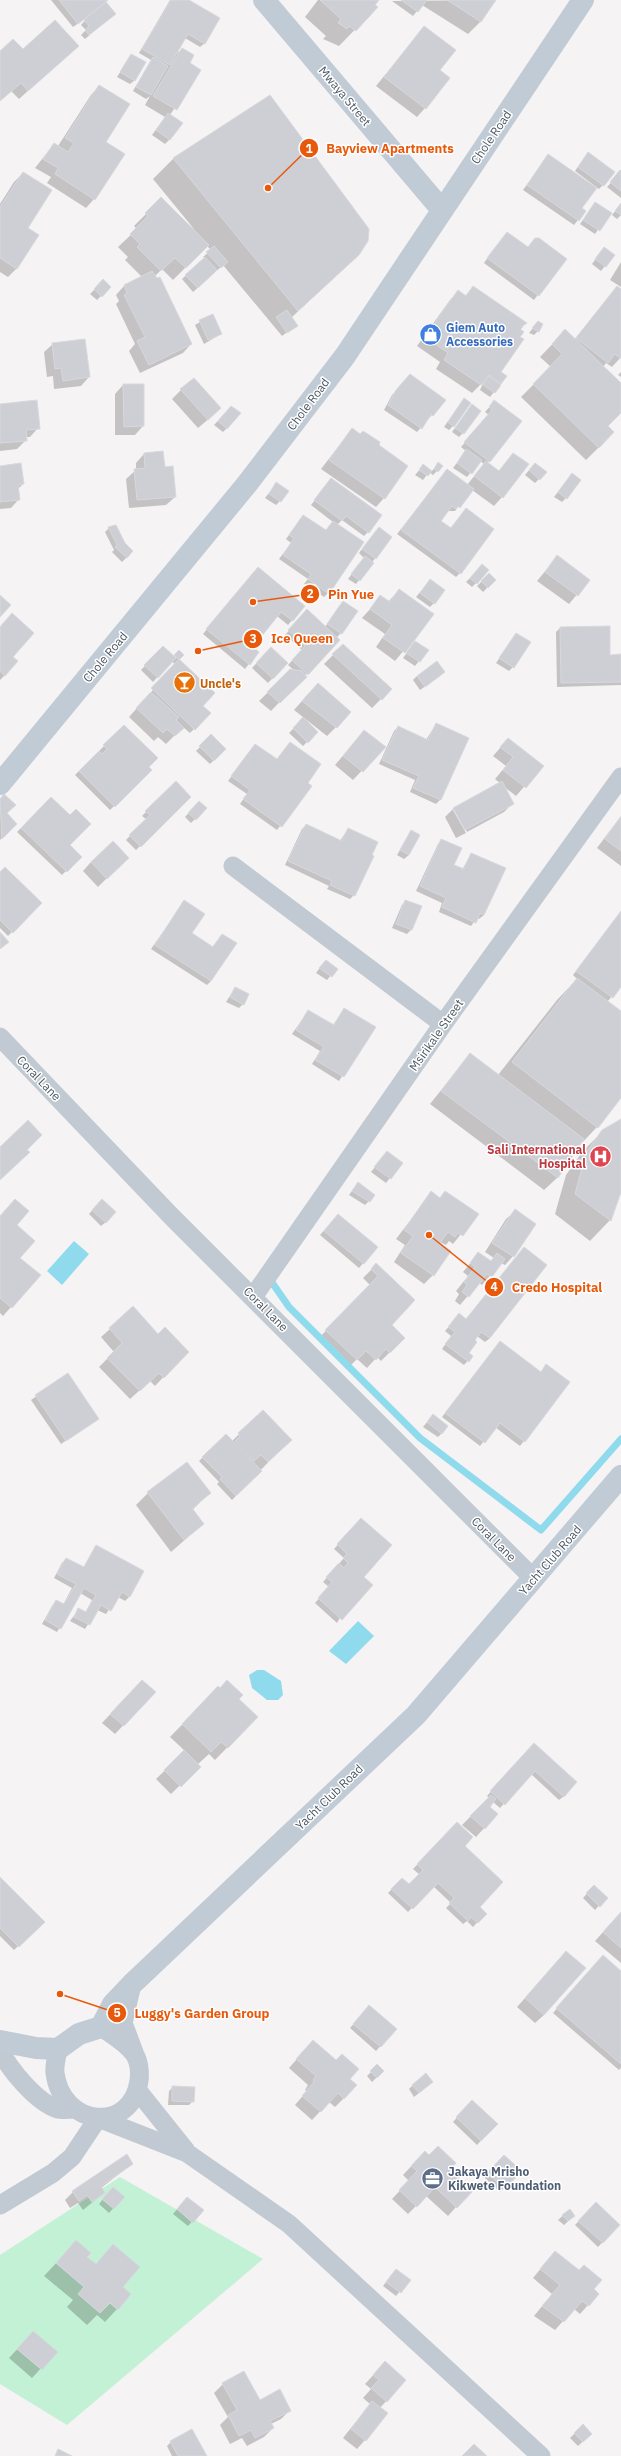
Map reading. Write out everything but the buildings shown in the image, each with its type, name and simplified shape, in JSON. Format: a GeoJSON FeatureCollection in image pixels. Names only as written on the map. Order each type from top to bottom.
{"type":"FeatureCollection","features":[{"type":"Feature","properties":{"kind":"street","name":"Mwaya Street"},"geometry":{"type":"LineString","coordinates":[[264,0],[442,210]]}},
{"type":"Feature","properties":{"kind":"street","name":"Chole Road"},"geometry":{"type":"LineString","coordinates":[[0,784],[248,484],[345,356],[583,0]]}},
{"type":"Feature","properties":{"kind":"street","name":"Msirikale Street"},"geometry":{"type":"LineString","coordinates":[[254,1297],[443,1024],[621,776]]}},
{"type":"Feature","properties":{"kind":"street"},"geometry":{"type":"LineString","coordinates":[[233,866],[443,1024]]}},
{"type":"Feature","properties":{"kind":"street","name":"Coral Lane"},"geometry":{"type":"LineString","coordinates":[[0,1037],[172,1217],[254,1297],[534,1579]]}},
{"type":"Feature","properties":{"kind":"street","name":"Yacht Club Road"},"geometry":{"type":"LineString","coordinates":[[101,2028],[113,2004],[132,1984],[416,1714],[534,1579],[621,1476]]}},
{"type":"Feature","properties":{"kind":"street"},"geometry":{"type":"LineString","coordinates":[[0,2205],[53,2173],[72,2157],[86,2140],[98,2118],[115,2114],[129,2105],[138,2091],[140,2072],[123,2023],[132,1984]]}},
{"type":"Feature","properties":{"kind":"street"},"geometry":{"type":"LineString","coordinates":[[0,2041],[36,2048],[58,2049],[79,2034],[101,2028],[135,2055]]}},
{"type":"Feature","properties":{"kind":"street"},"geometry":{"type":"LineString","coordinates":[[58,2049],[55,2072],[56,2078],[60,2092],[73,2109],[85,2116],[98,2118],[187,2153],[289,2224],[541,2456]]}},
{"type":"Feature","properties":{"kind":"street"},"geometry":{"type":"LineString","coordinates":[[0,2050],[10,2067],[40,2099],[58,2109],[73,2109]]}},
{"type":"Feature","properties":{"kind":"street"},"geometry":{"type":"LineString","coordinates":[[138,2091],[187,2153]]}},
{"type":"Feature","properties":{"kind":"green space"},"geometry":{"type":"Polygon","coordinates":[[[120,2177],[263,2259],[67,2425],[0,2384],[0,2255],[120,2177]]]}},
{"type":"Feature","properties":{"kind":"water"},"geometry":{"type":"Polygon","coordinates":[[[74,1241],[89,1254],[62,1285],[47,1271],[74,1241]]]}},
{"type":"Feature","properties":{"kind":"water"},"geometry":{"type":"Polygon","coordinates":[[[358,1621],[374,1636],[346,1664],[329,1651],[358,1621]]]}},
{"type":"Feature","properties":{"kind":"water"},"geometry":{"type":"Polygon","coordinates":[[[257,1670],[264,1670],[281,1681],[283,1695],[278,1700],[267,1700],[252,1688],[249,1675],[257,1670]]]}},
{"type":"Feature","properties":{"kind":"waterway"},"geometry":{"type":"LineString","coordinates":[[271,1281],[289,1307],[420,1438],[541,1530],[621,1439]]}},
{"type":"Feature","properties":{"kind":"place","name":"Bayview Apartments"},"geometry":{"type":"Point","coordinates":[268,188]}},
{"type":"Feature","properties":{"kind":"place","name":"Giem Auto Accessories"},"geometry":{"type":"Point","coordinates":[430,334]}},
{"type":"Feature","properties":{"kind":"place","name":"Pin Yue"},"geometry":{"type":"Point","coordinates":[253,602]}},
{"type":"Feature","properties":{"kind":"place","name":"Ice Queen"},"geometry":{"type":"Point","coordinates":[198,651]}},
{"type":"Feature","properties":{"kind":"place","name":"Uncle's"},"geometry":{"type":"Point","coordinates":[185,683]}},
{"type":"Feature","properties":{"kind":"place","name":"Sali International Hospital"},"geometry":{"type":"Point","coordinates":[601,1156]}},
{"type":"Feature","properties":{"kind":"place","name":"Credo Hospital"},"geometry":{"type":"Point","coordinates":[429,1235]}},
{"type":"Feature","properties":{"kind":"place","name":"Luggy's Garden Group"},"geometry":{"type":"Point","coordinates":[60,1994]}},
{"type":"Feature","properties":{"kind":"place","name":"Jakaya Mrisho Kikwete Foundation"},"geometry":{"type":"Point","coordinates":[432,2178]}}]}
